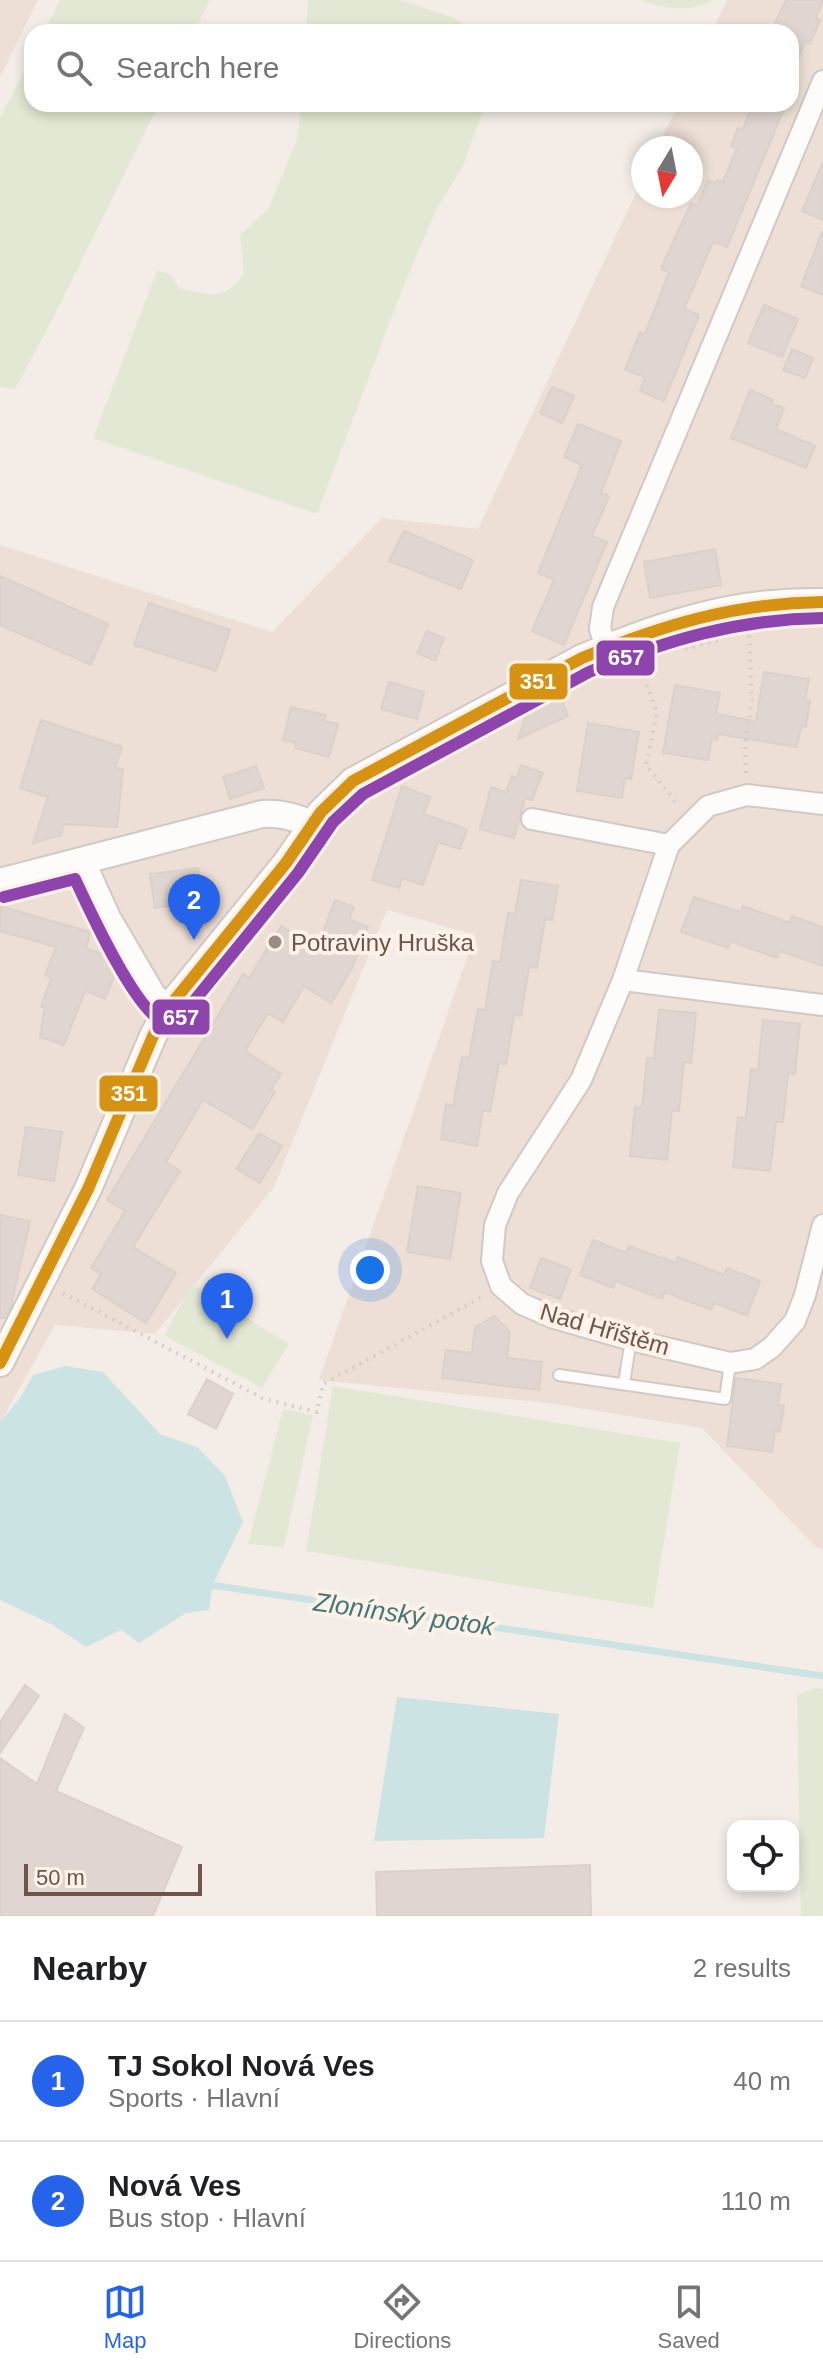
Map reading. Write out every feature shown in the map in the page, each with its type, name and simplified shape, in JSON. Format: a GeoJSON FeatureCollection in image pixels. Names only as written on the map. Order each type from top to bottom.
{"type":"FeatureCollection","features":[{"type":"Feature","properties":{"kind":"street"},"geometry":{"type":"LineString","coordinates":[[606,647],[600,629],[603,607],[823,81]]}},
{"type":"Feature","properties":{"kind":"street"},"geometry":{"type":"LineString","coordinates":[[1,1360],[88,1189],[153,1036],[169,1007],[286,863],[334,797],[353,781],[606,647],[695,616],[756,605],[823,602]]}},
{"type":"Feature","properties":{"kind":"street"},"geometry":{"type":"LineString","coordinates":[[501,1286],[492,1261],[495,1225],[508,1193],[581,1080],[623,980],[669,845],[708,806],[747,795],[821,797]]}},
{"type":"Feature","properties":{"kind":"street"},"geometry":{"type":"LineString","coordinates":[[0,882],[262,814],[292,816],[312,824]]}},
{"type":"Feature","properties":{"kind":"street"},"geometry":{"type":"LineString","coordinates":[[532,819],[669,845]]}},
{"type":"Feature","properties":{"kind":"street"},"geometry":{"type":"LineString","coordinates":[[84,860],[117,930],[155,994],[169,1007]]}},
{"type":"Feature","properties":{"kind":"street"},"geometry":{"type":"LineString","coordinates":[[623,980],[823,1005]]}},
{"type":"Feature","properties":{"kind":"street"},"geometry":{"type":"LineString","coordinates":[[730,1363],[755,1359],[772,1347],[814,1296],[823,1225]]}},
{"type":"Feature","properties":{"kind":"street","name":"Nad Hřištěm"},"geometry":{"type":"LineString","coordinates":[[501,1286],[522,1304],[554,1318],[730,1363]]}},
{"type":"Feature","properties":{"kind":"lane"},"geometry":{"type":"LineString","coordinates":[[624,1383],[631,1340]]}},
{"type":"Feature","properties":{"kind":"lane"},"geometry":{"type":"LineString","coordinates":[[559,1375],[725,1399],[730,1363]]}},
{"type":"Feature","properties":{"kind":"path"},"geometry":{"type":"LineString","coordinates":[[747,795],[745,746],[752,701],[749,632],[762,631]]}},
{"type":"Feature","properties":{"kind":"path"},"geometry":{"type":"LineString","coordinates":[[680,650],[721,639]]}},
{"type":"Feature","properties":{"kind":"path"},"geometry":{"type":"LineString","coordinates":[[652,657],[638,661],[657,713],[646,765],[692,823]]}},
{"type":"Feature","properties":{"kind":"path"},"geometry":{"type":"LineString","coordinates":[[42,1281],[264,1399],[317,1412],[323,1384],[501,1286]]}},
{"type":"Feature","properties":{"kind":"shaded area"},"geometry":{"type":"Polygon","coordinates":[[[0,0],[38,0],[24,24],[0,77],[0,0]]]}},
{"type":"Feature","properties":{"kind":"shaded area"},"geometry":{"type":"Polygon","coordinates":[[[727,0],[823,0],[823,1550],[816,1547],[702,1428],[548,1403],[319,1380],[475,935],[387,910],[274,1187],[155,1334],[55,1325],[0,1423],[0,545],[272,632],[382,518],[478,529],[631,204],[631,208],[703,208],[703,136],[663,136],[674,112],[799,112],[799,24],[716,24],[727,0]]]}},
{"type":"Feature","properties":{"kind":"green space"},"geometry":{"type":"Polygon","coordinates":[[[60,0],[210,0],[198,24],[48,24],[60,0]]]}},
{"type":"Feature","properties":{"kind":"green space"},"geometry":{"type":"Polygon","coordinates":[[[308,0],[398,0],[445,14],[464,24],[306,24],[308,0]]]}},
{"type":"Feature","properties":{"kind":"green space"},"geometry":{"type":"Polygon","coordinates":[[[641,0],[713,0],[696,7],[678,8],[641,0]]]}},
{"type":"Feature","properties":{"kind":"green space"},"geometry":{"type":"Polygon","coordinates":[[[24,72],[24,112],[155,112],[15,389],[0,387],[0,118],[24,72]]]}},
{"type":"Feature","properties":{"kind":"green space"},"geometry":{"type":"Polygon","coordinates":[[[301,112],[482,112],[463,166],[435,212],[400,295],[317,514],[93,438],[157,271],[170,274],[179,288],[207,294],[222,293],[237,283],[244,274],[240,235],[268,209],[297,140],[301,112]]]}},
{"type":"Feature","properties":{"kind":"green space"},"geometry":{"type":"Polygon","coordinates":[[[192,1284],[289,1344],[262,1388],[164,1335],[192,1284]]]}},
{"type":"Feature","properties":{"kind":"green space"},"geometry":{"type":"Polygon","coordinates":[[[333,1386],[680,1443],[653,1608],[306,1551],[333,1386]]]}},
{"type":"Feature","properties":{"kind":"green space"},"geometry":{"type":"Polygon","coordinates":[[[283,1409],[313,1415],[284,1547],[248,1544],[283,1409]]]}},
{"type":"Feature","properties":{"kind":"green space"},"geometry":{"type":"Polygon","coordinates":[[[814,1688],[823,1689],[823,1916],[801,1916],[797,1696],[814,1688]]]}},
{"type":"Feature","properties":{"kind":"water"},"geometry":{"type":"Polygon","coordinates":[[[66,1366],[103,1372],[160,1434],[197,1447],[225,1476],[243,1522],[213,1584],[209,1610],[186,1613],[139,1643],[121,1630],[86,1647],[53,1625],[0,1600],[0,1422],[20,1398],[33,1375],[66,1366]]]}},
{"type":"Feature","properties":{"kind":"water"},"geometry":{"type":"Polygon","coordinates":[[[397,1697],[559,1714],[544,1838],[374,1841],[397,1697]]]}},
{"type":"Feature","properties":{"kind":"building"},"geometry":{"type":"Polygon","coordinates":[[[786,0],[823,0],[816,18],[820,20],[810,44],[805,42],[799,56],[799,24],[775,24],[786,0]]]}},
{"type":"Feature","properties":{"kind":"building"},"geometry":{"type":"Polygon","coordinates":[[[750,112],[783,112],[727,247],[713,242],[684,309],[699,315],[664,401],[640,391],[645,377],[625,370],[640,332],[645,334],[669,272],[661,269],[689,208],[703,208],[703,192],[708,180],[723,182],[737,148],[731,146],[738,128],[743,129],[750,112]]]}},
{"type":"Feature","properties":{"kind":"building"},"geometry":{"type":"Polygon","coordinates":[[[823,162],[823,220],[802,211],[823,162]]]}},
{"type":"Feature","properties":{"kind":"building"},"geometry":{"type":"Polygon","coordinates":[[[823,232],[823,295],[801,286],[823,232]]]}},
{"type":"Feature","properties":{"kind":"building"},"geometry":{"type":"Polygon","coordinates":[[[764,305],[798,319],[782,357],[748,343],[764,305]]]}},
{"type":"Feature","properties":{"kind":"building"},"geometry":{"type":"Polygon","coordinates":[[[792,349],[813,358],[805,378],[783,370],[792,349]]]}},
{"type":"Feature","properties":{"kind":"building"},"geometry":{"type":"Polygon","coordinates":[[[552,387],[574,396],[562,423],[540,413],[552,387]]]}},
{"type":"Feature","properties":{"kind":"building"},"geometry":{"type":"Polygon","coordinates":[[[750,390],[784,408],[776,429],[815,446],[806,468],[731,438],[750,390]]]}},
{"type":"Feature","properties":{"kind":"building"},"geometry":{"type":"Polygon","coordinates":[[[578,424],[621,441],[601,493],[609,496],[592,536],[607,542],[564,645],[532,631],[554,580],[538,573],[582,465],[564,457],[578,424]]]}},
{"type":"Feature","properties":{"kind":"building"},"geometry":{"type":"Polygon","coordinates":[[[404,531],[473,560],[461,589],[389,561],[404,531]]]}},
{"type":"Feature","properties":{"kind":"building"},"geometry":{"type":"Polygon","coordinates":[[[715,549],[721,585],[650,598],[644,562],[715,549]]]}},
{"type":"Feature","properties":{"kind":"building"},"geometry":{"type":"Polygon","coordinates":[[[0,576],[108,624],[91,665],[0,625],[0,576]]]}},
{"type":"Feature","properties":{"kind":"building"},"geometry":{"type":"Polygon","coordinates":[[[149,603],[230,630],[216,671],[134,645],[149,603]]]}},
{"type":"Feature","properties":{"kind":"building"},"geometry":{"type":"Polygon","coordinates":[[[427,631],[444,638],[435,661],[417,653],[427,631]]]}},
{"type":"Feature","properties":{"kind":"building"},"geometry":{"type":"Polygon","coordinates":[[[764,672],[809,679],[805,700],[810,701],[806,727],[801,726],[797,747],[718,734],[717,740],[712,739],[708,760],[663,753],[675,685],[720,693],[716,714],[756,721],[764,672]]]}},
{"type":"Feature","properties":{"kind":"building"},"geometry":{"type":"Polygon","coordinates":[[[389,682],[424,692],[417,719],[381,709],[389,682]]]}},
{"type":"Feature","properties":{"kind":"building"},"geometry":{"type":"Polygon","coordinates":[[[560,695],[568,716],[518,739],[527,712],[560,695]]]}},
{"type":"Feature","properties":{"kind":"building"},"geometry":{"type":"Polygon","coordinates":[[[291,707],[326,715],[324,721],[338,724],[329,757],[295,748],[296,743],[283,740],[291,707]]]}},
{"type":"Feature","properties":{"kind":"building"},"geometry":{"type":"Polygon","coordinates":[[[41,720],[122,747],[115,768],[123,769],[117,827],[64,824],[61,835],[33,843],[48,797],[20,788],[41,720]]]}},
{"type":"Feature","properties":{"kind":"building"},"geometry":{"type":"Polygon","coordinates":[[[588,723],[639,732],[631,779],[625,778],[622,798],[577,791],[588,723]]]}},
{"type":"Feature","properties":{"kind":"building"},"geometry":{"type":"Polygon","coordinates":[[[521,765],[543,773],[532,800],[525,798],[514,838],[480,829],[491,787],[506,792],[512,776],[516,778],[521,765]]]}},
{"type":"Feature","properties":{"kind":"building"},"geometry":{"type":"Polygon","coordinates":[[[256,766],[264,788],[230,799],[223,777],[256,766]]]}},
{"type":"Feature","properties":{"kind":"building"},"geometry":{"type":"Polygon","coordinates":[[[402,786],[430,797],[424,814],[467,829],[460,849],[438,842],[423,885],[402,878],[399,888],[372,880],[402,786]]]}},
{"type":"Feature","properties":{"kind":"building"},"geometry":{"type":"Polygon","coordinates":[[[198,868],[201,902],[155,908],[150,874],[198,868]]]}},
{"type":"Feature","properties":{"kind":"building"},"geometry":{"type":"Polygon","coordinates":[[[521,880],[558,886],[552,920],[545,919],[537,968],[529,967],[521,1016],[514,1015],[506,1064],[499,1063],[490,1112],[483,1110],[477,1146],[441,1139],[446,1104],[453,1106],[462,1057],[469,1058],[478,1009],[485,1010],[493,961],[500,962],[508,913],[515,914],[521,880]]]}},
{"type":"Feature","properties":{"kind":"building"},"geometry":{"type":"Polygon","coordinates":[[[694,897],[741,912],[743,906],[790,923],[792,916],[823,927],[823,966],[780,951],[777,958],[730,941],[728,948],[681,932],[694,897]]]}},
{"type":"Feature","properties":{"kind":"building"},"geometry":{"type":"Polygon","coordinates":[[[335,900],[354,907],[349,919],[368,927],[352,968],[331,1003],[304,986],[283,1022],[268,1013],[245,1051],[281,1074],[271,1090],[275,1092],[252,1129],[203,1100],[166,1162],[180,1171],[133,1247],[176,1273],[146,1323],[92,1289],[101,1274],[91,1268],[125,1211],[107,1200],[243,974],[249,978],[281,926],[317,948],[335,900]]]}},
{"type":"Feature","properties":{"kind":"building"},"geometry":{"type":"Polygon","coordinates":[[[0,906],[90,932],[86,948],[120,961],[105,999],[85,991],[64,1045],[40,1037],[45,1007],[41,1007],[51,978],[45,975],[56,947],[0,931],[0,906]]]}},
{"type":"Feature","properties":{"kind":"building"},"geometry":{"type":"Polygon","coordinates":[[[659,1010],[696,1013],[691,1063],[684,1062],[679,1111],[672,1111],[667,1160],[630,1156],[635,1107],[642,1108],[647,1058],[654,1059],[659,1010]]]}},
{"type":"Feature","properties":{"kind":"building"},"geometry":{"type":"Polygon","coordinates":[[[763,1020],[800,1024],[795,1074],[788,1073],[783,1122],[776,1122],[770,1171],[733,1167],[738,1117],[746,1118],[751,1069],[758,1070],[763,1020]]]}},
{"type":"Feature","properties":{"kind":"building"},"geometry":{"type":"Polygon","coordinates":[[[26,1127],[62,1132],[54,1181],[18,1175],[26,1127]]]}},
{"type":"Feature","properties":{"kind":"building"},"geometry":{"type":"Polygon","coordinates":[[[259,1133],[282,1146],[260,1183],[236,1169],[259,1133]]]}},
{"type":"Feature","properties":{"kind":"building"},"geometry":{"type":"Polygon","coordinates":[[[418,1186],[461,1193],[450,1259],[407,1252],[418,1186]]]}},
{"type":"Feature","properties":{"kind":"building"},"geometry":{"type":"Polygon","coordinates":[[[0,1215],[30,1221],[11,1306],[5,1318],[0,1318],[0,1215]]]}},
{"type":"Feature","properties":{"kind":"building"},"geometry":{"type":"Polygon","coordinates":[[[593,1240],[626,1253],[629,1246],[676,1263],[678,1257],[724,1275],[727,1268],[760,1281],[747,1316],[714,1303],[711,1310],[665,1292],[662,1299],[616,1281],[613,1288],[580,1275],[593,1240]]]}},
{"type":"Feature","properties":{"kind":"building"},"geometry":{"type":"Polygon","coordinates":[[[541,1258],[571,1269],[560,1299],[530,1288],[541,1258]]]}},
{"type":"Feature","properties":{"kind":"building"},"geometry":{"type":"Polygon","coordinates":[[[494,1316],[510,1332],[507,1358],[542,1362],[539,1390],[442,1378],[446,1350],[472,1353],[475,1327],[494,1316]]]}},
{"type":"Feature","properties":{"kind":"building"},"geometry":{"type":"Polygon","coordinates":[[[736,1378],[781,1384],[778,1405],[784,1405],[780,1432],[775,1431],[772,1452],[727,1446],[736,1378]]]}},
{"type":"Feature","properties":{"kind":"building"},"geometry":{"type":"Polygon","coordinates":[[[207,1379],[233,1394],[216,1429],[188,1414],[207,1379]]]}},
{"type":"Feature","properties":{"kind":"building"},"geometry":{"type":"Polygon","coordinates":[[[25,1685],[39,1696],[0,1753],[0,1722],[25,1685]]]}},
{"type":"Feature","properties":{"kind":"building"},"geometry":{"type":"Polygon","coordinates":[[[65,1714],[84,1728],[56,1791],[182,1847],[153,1916],[0,1916],[0,1758],[37,1784],[65,1714]]]}},
{"type":"Feature","properties":{"kind":"building"},"geometry":{"type":"Polygon","coordinates":[[[590,1865],[591,1916],[377,1916],[376,1872],[590,1865]]]}},
{"type":"Feature","properties":{"kind":"waterway","name":"Zlonínský potok"},"geometry":{"type":"LineString","coordinates":[[204,1584],[823,1676]]}},
{"type":"Feature","properties":{"kind":"transit line","name":"351"},"geometry":{"type":"LineString","coordinates":[[0,1363],[88,1189],[153,1036],[169,1007],[286,863],[321,812],[353,781],[582,658],[612,646],[729,611],[823,602]]}},
{"type":"Feature","properties":{"kind":"transit line","name":"657"},"geometry":{"type":"LineString","coordinates":[[4,897],[75,879],[113,956],[139,998],[162,1021],[174,1022],[298,873],[333,822],[363,794],[589,672],[703,633],[762,622],[823,618]]}},
{"type":"Feature","properties":{"kind":"place","name":"Nová Ves"},"geometry":{"type":"Point","coordinates":[194,940]}},
{"type":"Feature","properties":{"kind":"place","name":"Potraviny Hruška"},"geometry":{"type":"Point","coordinates":[275,942]}},
{"type":"Feature","properties":{"kind":"place","name":"TJ Sokol Nová Ves"},"geometry":{"type":"Point","coordinates":[227,1339]}}]}
